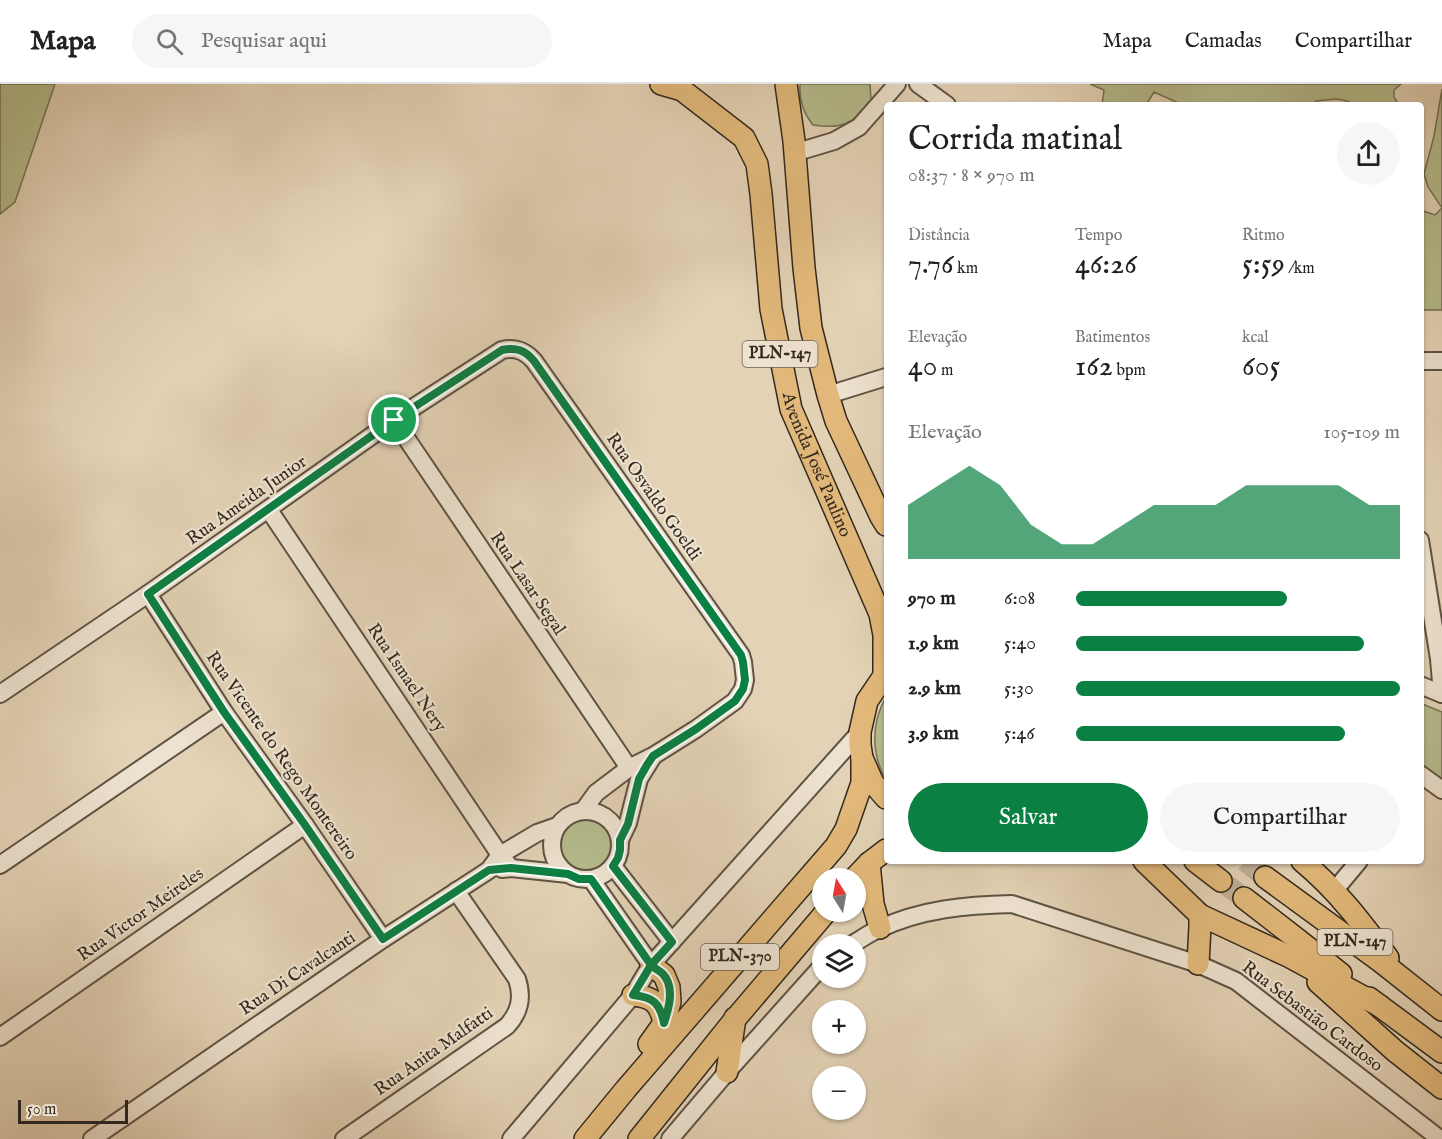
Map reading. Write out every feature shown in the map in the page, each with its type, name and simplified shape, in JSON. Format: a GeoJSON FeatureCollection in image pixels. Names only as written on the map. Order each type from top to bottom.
{"type":"FeatureCollection","features":[{"type":"Feature","properties":{"kind":"main road","name":"Avenida José Paulino"},"geometry":{"type":"LineString","coordinates":[[661,84],[682,90],[744,138],[757,164],[771,309],[791,409],[880,614],[884,635]]}},
{"type":"Feature","properties":{"kind":"main road","name":"Avenida José Paulino"},"geometry":{"type":"LineString","coordinates":[[786,84],[794,141],[811,328],[836,421],[884,521]]}},
{"type":"Feature","properties":{"kind":"main road","name":"PLN-370"},"geometry":{"type":"LineString","coordinates":[[585,1139],[836,846],[846,829],[861,783],[860,732],[867,701],[884,675]]}},
{"type":"Feature","properties":{"kind":"main road","name":"PLN-370"},"geometry":{"type":"LineString","coordinates":[[862,758],[873,783],[884,796]]}},
{"type":"Feature","properties":{"kind":"main road"},"geometry":{"type":"LineString","coordinates":[[864,868],[884,852]]}},
{"type":"Feature","properties":{"kind":"main road"},"geometry":{"type":"LineString","coordinates":[[869,863],[873,904],[880,928]]}},
{"type":"Feature","properties":{"kind":"main road"},"geometry":{"type":"LineString","coordinates":[[1147,864],[1200,915],[1290,957],[1380,1006]]}},
{"type":"Feature","properties":{"kind":"main road"},"geometry":{"type":"LineString","coordinates":[[1199,864],[1221,881]]}},
{"type":"Feature","properties":{"kind":"main road"},"geometry":{"type":"LineString","coordinates":[[1306,864],[1349,906],[1405,980]]}},
{"type":"Feature","properties":{"kind":"main road","name":"PLN-147"},"geometry":{"type":"LineString","coordinates":[[1265,877],[1380,960],[1442,1010]]}},
{"type":"Feature","properties":{"kind":"main road","name":"PLN-147"},"geometry":{"type":"LineString","coordinates":[[1244,898],[1442,1052]]}},
{"type":"Feature","properties":{"kind":"main road"},"geometry":{"type":"LineString","coordinates":[[1197,964],[1200,915]]}},
{"type":"Feature","properties":{"kind":"main road","name":"PLN-370"},"geometry":{"type":"LineString","coordinates":[[639,1139],[736,1018],[818,922]]}},
{"type":"Feature","properties":{"kind":"main road"},"geometry":{"type":"LineString","coordinates":[[1290,957],[1395,1051],[1442,1088]]}},
{"type":"Feature","properties":{"kind":"main road"},"geometry":{"type":"LineString","coordinates":[[626,1089],[639,1057],[664,1023],[670,1002],[669,987],[664,975],[651,965]]}},
{"type":"Feature","properties":{"kind":"main road"},"geometry":{"type":"LineString","coordinates":[[633,995],[642,996],[654,1002],[661,1009],[664,1023]]}},
{"type":"Feature","properties":{"kind":"main road"},"geometry":{"type":"LineString","coordinates":[[727,1072],[736,1018]]}},
{"type":"Feature","properties":{"kind":"street"},"geometry":{"type":"LineString","coordinates":[[794,153],[834,141],[859,127],[897,84]]}},
{"type":"Feature","properties":{"kind":"street"},"geometry":{"type":"LineString","coordinates":[[918,84],[943,102]]}},
{"type":"Feature","properties":{"kind":"street","name":"Rua Ameida Junior"},"geometry":{"type":"LineString","coordinates":[[0,694],[269,510],[394,420],[502,350],[510,348],[521,350]]}},
{"type":"Feature","properties":{"kind":"street","name":"Rua Osvaldo Goeldi"},"geometry":{"type":"LineString","coordinates":[[521,350],[528,353],[534,361],[741,655],[745,672],[743,689],[735,701],[653,756]]}},
{"type":"Feature","properties":{"kind":"street"},"geometry":{"type":"LineString","coordinates":[[1424,361],[1442,361]]}},
{"type":"Feature","properties":{"kind":"street"},"geometry":{"type":"LineString","coordinates":[[828,395],[884,379]]}},
{"type":"Feature","properties":{"kind":"street","name":"Rua Lasar Segal"},"geometry":{"type":"LineString","coordinates":[[394,420],[628,768]]}},
{"type":"Feature","properties":{"kind":"street","name":"Rua Ismael Nery"},"geometry":{"type":"LineString","coordinates":[[269,510],[500,855],[511,868]]}},
{"type":"Feature","properties":{"kind":"street"},"geometry":{"type":"LineString","coordinates":[[1424,565],[1439,659],[1442,694],[1424,687]]}},
{"type":"Feature","properties":{"kind":"street","name":"Rua Vicente do Rego Montereiro"},"geometry":{"type":"LineString","coordinates":[[148,594],[224,712],[383,939]]}},
{"type":"Feature","properties":{"kind":"street"},"geometry":{"type":"LineString","coordinates":[[0,865],[224,712]]}},
{"type":"Feature","properties":{"kind":"street"},"geometry":{"type":"LineString","coordinates":[[511,1139],[633,995],[651,965],[860,732]]}},
{"type":"Feature","properties":{"kind":"street"},"geometry":{"type":"LineString","coordinates":[[583,810],[596,793],[628,768],[653,756]]}},
{"type":"Feature","properties":{"kind":"street"},"geometry":{"type":"LineString","coordinates":[[620,840],[628,824],[639,779],[653,756]]}},
{"type":"Feature","properties":{"kind":"street"},"geometry":{"type":"LineString","coordinates":[[1424,781],[1442,790]]}},
{"type":"Feature","properties":{"kind":"street"},"geometry":{"type":"LineString","coordinates":[[583,810],[603,815],[617,830],[620,840],[618,858],[613,866],[600,876],[591,879],[579,879],[568,874],[555,861],[552,853],[551,843],[557,826],[564,818],[583,810]]}},
{"type":"Feature","properties":{"kind":"street","name":"Rua Victor Meireles"},"geometry":{"type":"LineString","coordinates":[[0,1036],[305,825]]}},
{"type":"Feature","properties":{"kind":"street","name":"Rua Di Cavalcanti"},"geometry":{"type":"LineString","coordinates":[[92,1139],[383,939],[489,870],[500,855],[537,833],[557,826]]}},
{"type":"Feature","properties":{"kind":"street"},"geometry":{"type":"LineString","coordinates":[[1334,891],[1356,864]]}},
{"type":"Feature","properties":{"kind":"street"},"geometry":{"type":"LineString","coordinates":[[613,866],[672,942]]}},
{"type":"Feature","properties":{"kind":"street"},"geometry":{"type":"LineString","coordinates":[[489,870],[511,868],[568,874]]}},
{"type":"Feature","properties":{"kind":"street"},"geometry":{"type":"LineString","coordinates":[[591,879],[651,965]]}},
{"type":"Feature","properties":{"kind":"street","name":"Rua Anita Malfatti"},"geometry":{"type":"LineString","coordinates":[[344,1139],[365,1133],[507,1026],[518,1009],[520,996],[517,979],[456,891]]}},
{"type":"Feature","properties":{"kind":"street","name":"Rua Sebastião Cardoso"},"geometry":{"type":"LineString","coordinates":[[880,928],[941,909],[1012,904],[1197,964],[1236,981],[1440,1139]]}},
{"type":"Feature","properties":{"kind":"street"},"geometry":{"type":"LineString","coordinates":[[866,936],[880,928]]}},
{"type":"Feature","properties":{"kind":"street"},"geometry":{"type":"LineString","coordinates":[[670,1139],[812,977]]}},
{"type":"Feature","properties":{"kind":"green space"},"geometry":{"type":"Polygon","coordinates":[[[0,84],[55,84],[15,202],[0,214],[0,84]]]}},
{"type":"Feature","properties":{"kind":"green space"},"geometry":{"type":"Polygon","coordinates":[[[800,84],[870,84],[871,100],[857,116],[847,123],[833,126],[813,125],[802,106],[800,84]]]}},
{"type":"Feature","properties":{"kind":"green space"},"geometry":{"type":"Polygon","coordinates":[[[1090,84],[1401,84],[1394,90],[1397,102],[1350,102],[1336,99],[1316,102],[1176,102],[1154,92],[1148,102],[1102,102],[1104,90],[1090,84]]]}},
{"type":"Feature","properties":{"kind":"green space"},"geometry":{"type":"Polygon","coordinates":[[[1442,89],[1442,208],[1428,187],[1424,174],[1434,136],[1442,89]]]}},
{"type":"Feature","properties":{"kind":"green space"},"geometry":{"type":"Polygon","coordinates":[[[1442,208],[1442,310],[1424,310],[1424,211],[1435,215],[1442,208]]]}},
{"type":"Feature","properties":{"kind":"green space"},"geometry":{"type":"Polygon","coordinates":[[[884,701],[884,776],[875,749],[875,728],[884,701]]]}},
{"type":"Feature","properties":{"kind":"green space"},"geometry":{"type":"Polygon","coordinates":[[[1424,705],[1442,712],[1442,782],[1424,768],[1424,705]]]}},
{"type":"Feature","properties":{"kind":"green space"},"geometry":{"type":"Polygon","coordinates":[[[581,820],[591,820],[604,827],[611,840],[611,850],[604,863],[591,870],[581,870],[572,866],[565,859],[561,850],[561,840],[565,831],[572,824],[581,820]]]}},
{"type":"Feature","properties":{"kind":"tunnel"},"geometry":{"type":"LineString","coordinates":[[1249,864],[1265,877]]}},
{"type":"Feature","properties":{"kind":"tunnel"},"geometry":{"type":"LineString","coordinates":[[1221,881],[1244,898]]}},
{"type":"Feature","properties":{"kind":"route"},"geometry":{"type":"LineString","coordinates":[[394,420],[148,594],[224,712],[383,939],[489,870],[511,868],[568,874],[579,879],[591,879],[651,965],[633,995],[642,996],[654,1002],[661,1009],[664,1023],[670,1002],[669,987],[664,975],[651,965],[672,942],[613,866],[618,858],[620,840],[628,824],[639,779],[647,765],[653,756],[735,701],[743,689],[745,680],[741,655],[528,353],[510,348],[502,350],[394,420]]}}]}
